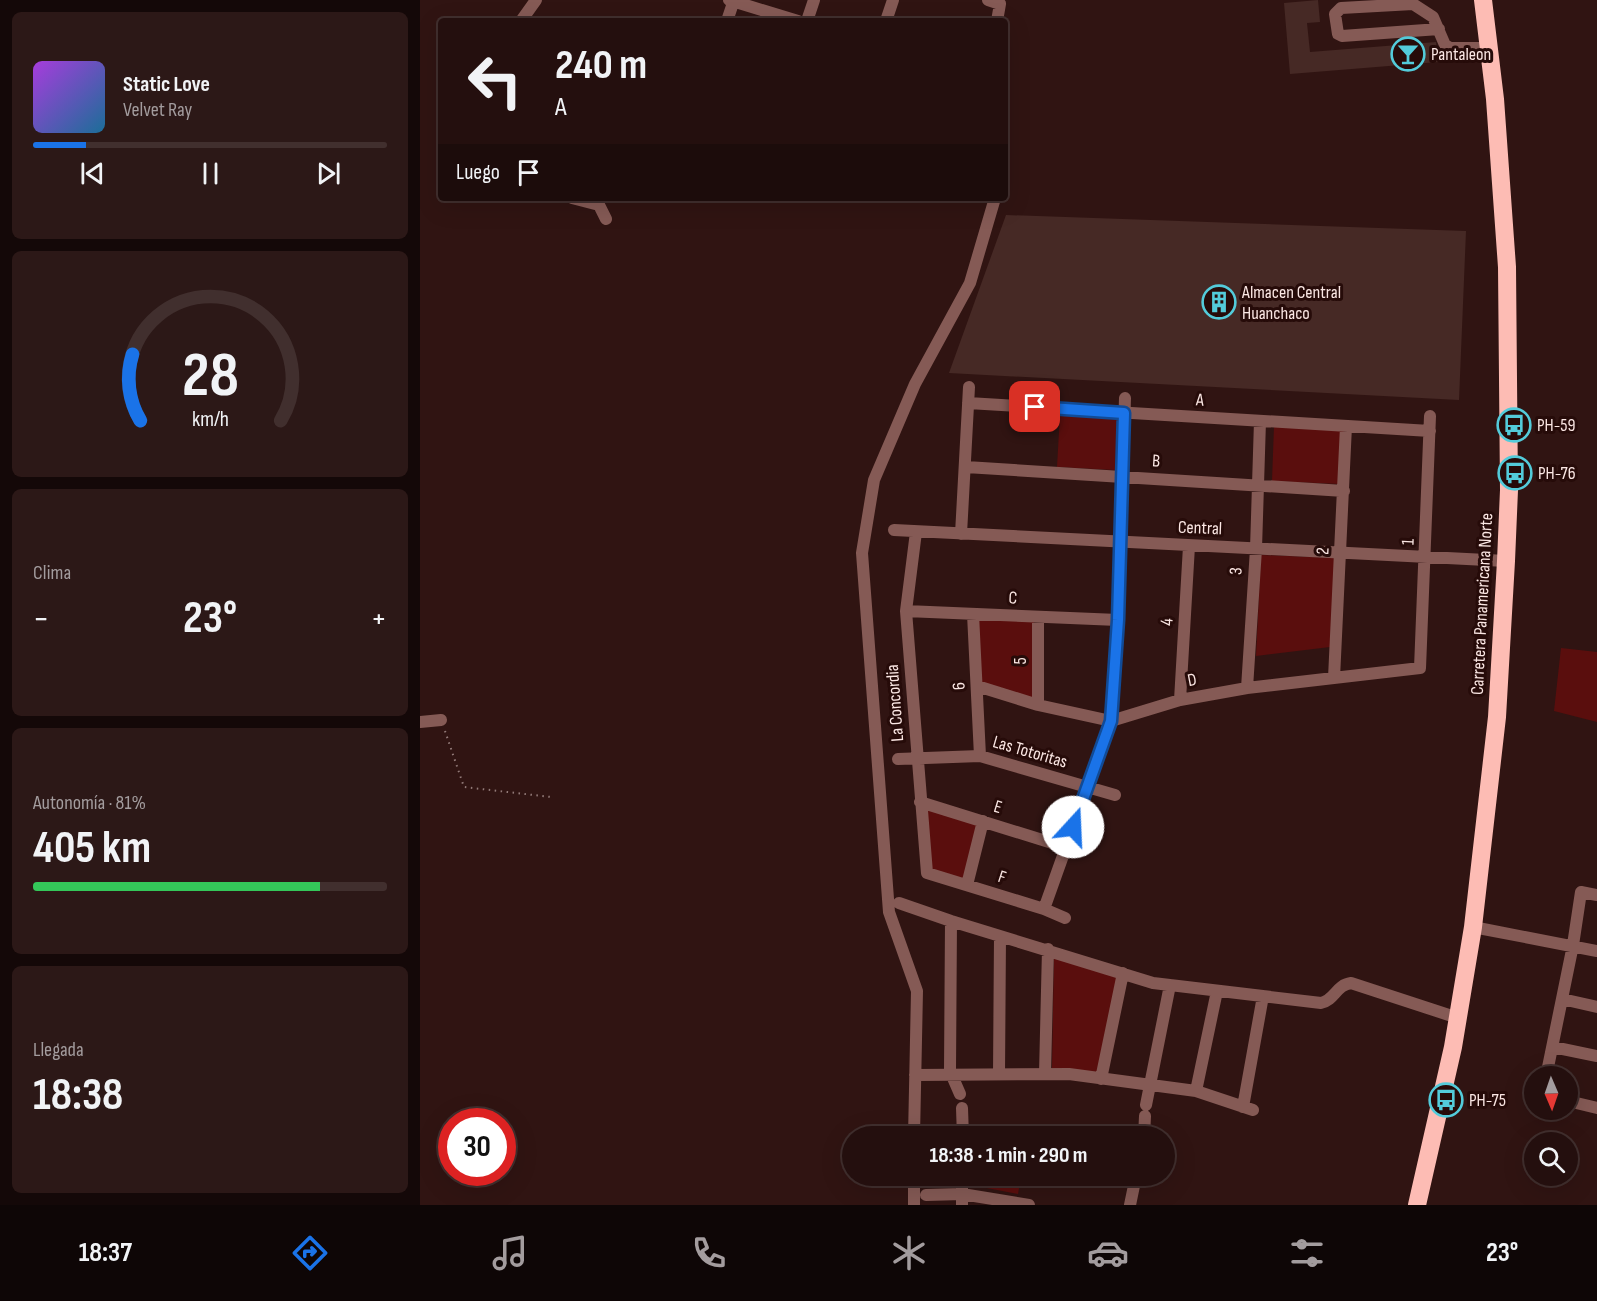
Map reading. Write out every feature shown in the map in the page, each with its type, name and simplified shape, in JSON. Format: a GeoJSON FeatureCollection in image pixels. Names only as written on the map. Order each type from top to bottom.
{"type":"FeatureCollection","features":[{"type":"Feature","properties":{"kind":"highway","name":"Carretera Panamericana Norte"},"geometry":{"type":"LineString","coordinates":[[1417,1205],[1458,1018],[1473,927],[1497,717],[1506,561],[1509,490],[1507,267],[1495,99],[1483,0]]}},
{"type":"Feature","properties":{"kind":"street"},"geometry":{"type":"LineString","coordinates":[[524,18],[536,0]]}},
{"type":"Feature","properties":{"kind":"street"},"geometry":{"type":"LineString","coordinates":[[728,18],[732,0],[789,18]]}},
{"type":"Feature","properties":{"kind":"street"},"geometry":{"type":"LineString","coordinates":[[808,18],[814,0]]}},
{"type":"Feature","properties":{"kind":"street"},"geometry":{"type":"LineString","coordinates":[[887,18],[893,0]]}},
{"type":"Feature","properties":{"kind":"street"},"geometry":{"type":"LineString","coordinates":[[988,0],[1000,4],[998,18]]}},
{"type":"Feature","properties":{"kind":"street"},"geometry":{"type":"LineString","coordinates":[[1439,29],[1342,36],[1336,31],[1335,14],[1341,8],[1413,4],[1433,16],[1439,29],[1445,45],[1450,48],[1488,48]]}},
{"type":"Feature","properties":{"kind":"street"},"geometry":{"type":"LineString","coordinates":[[914,1126],[917,991],[889,912],[862,552],[874,480],[915,384],[970,283],[994,201]]}},
{"type":"Feature","properties":{"kind":"street"},"geometry":{"type":"LineString","coordinates":[[600,202],[606,219]]}},
{"type":"Feature","properties":{"kind":"street"},"geometry":{"type":"LineString","coordinates":[[961,534],[969,387]]}},
{"type":"Feature","properties":{"kind":"street"},"geometry":{"type":"LineString","coordinates":[[1044,909],[1111,721],[1118,620],[1125,398]]}},
{"type":"Feature","properties":{"kind":"street","name":"A"},"geometry":{"type":"LineString","coordinates":[[968,403],[1430,432]]}},
{"type":"Feature","properties":{"kind":"street","name":"1"},"geometry":{"type":"LineString","coordinates":[[1420,668],[1430,416]]}},
{"type":"Feature","properties":{"kind":"street","name":"3"},"geometry":{"type":"LineString","coordinates":[[1246,688],[1256,549],[1260,421]]}},
{"type":"Feature","properties":{"kind":"street","name":"2"},"geometry":{"type":"LineString","coordinates":[[1334,678],[1346,426]]}},
{"type":"Feature","properties":{"kind":"street","name":"B"},"geometry":{"type":"LineString","coordinates":[[966,467],[1344,490]]}},
{"type":"Feature","properties":{"kind":"street","name":"Central"},"geometry":{"type":"LineString","coordinates":[[894,530],[1506,561]]}},
{"type":"Feature","properties":{"kind":"street","name":"La Concordia"},"geometry":{"type":"LineString","coordinates":[[916,532],[906,611],[927,873]]}},
{"type":"Feature","properties":{"kind":"street","name":"4"},"geometry":{"type":"LineString","coordinates":[[1180,700],[1189,546]]}},
{"type":"Feature","properties":{"kind":"street","name":"C"},"geometry":{"type":"LineString","coordinates":[[906,611],[1118,620]]}},
{"type":"Feature","properties":{"kind":"street","name":"6"},"geometry":{"type":"LineString","coordinates":[[973,614],[980,756]]}},
{"type":"Feature","properties":{"kind":"street","name":"5"},"geometry":{"type":"LineString","coordinates":[[1038,617],[1038,705]]}},
{"type":"Feature","properties":{"kind":"street","name":"D"},"geometry":{"type":"LineString","coordinates":[[977,686],[1038,705],[1111,721],[1180,700],[1246,688],[1420,668]]}},
{"type":"Feature","properties":{"kind":"street"},"geometry":{"type":"LineString","coordinates":[[420,722],[441,720]]}},
{"type":"Feature","properties":{"kind":"street","name":"Las Totoritas"},"geometry":{"type":"LineString","coordinates":[[898,759],[980,756],[1114,795]]}},
{"type":"Feature","properties":{"kind":"street","name":"E"},"geometry":{"type":"LineString","coordinates":[[920,802],[1065,846]]}},
{"type":"Feature","properties":{"kind":"street"},"geometry":{"type":"LineString","coordinates":[[967,885],[983,821]]}},
{"type":"Feature","properties":{"kind":"street","name":"F"},"geometry":{"type":"LineString","coordinates":[[927,873],[1044,909],[1065,918]]}},
{"type":"Feature","properties":{"kind":"street"},"geometry":{"type":"LineString","coordinates":[[1548,1066],[1573,945],[1581,892],[1597,895]]}},
{"type":"Feature","properties":{"kind":"street"},"geometry":{"type":"LineString","coordinates":[[899,903],[1153,983],[1324,1003],[1339,987],[1351,983],[1458,1018]]}},
{"type":"Feature","properties":{"kind":"street"},"geometry":{"type":"LineString","coordinates":[[951,921],[950,1071],[960,1094]]}},
{"type":"Feature","properties":{"kind":"street"},"geometry":{"type":"LineString","coordinates":[[1473,927],[1597,951]]}},
{"type":"Feature","properties":{"kind":"street"},"geometry":{"type":"LineString","coordinates":[[999,1074],[1000,936]]}},
{"type":"Feature","properties":{"kind":"street"},"geometry":{"type":"LineString","coordinates":[[1045,1074],[1048,950]]}},
{"type":"Feature","properties":{"kind":"street"},"geometry":{"type":"LineString","coordinates":[[1101,1079],[1122,973]]}},
{"type":"Feature","properties":{"kind":"street"},"geometry":{"type":"LineString","coordinates":[[1145,1126],[1149,1086],[1170,985]]}},
{"type":"Feature","properties":{"kind":"street"},"geometry":{"type":"LineString","coordinates":[[1196,1092],[1217,991]]}},
{"type":"Feature","properties":{"kind":"street"},"geometry":{"type":"LineString","coordinates":[[915,1076],[1069,1074],[1196,1092],[1248,1109],[1263,996]]}},
{"type":"Feature","properties":{"kind":"street"},"geometry":{"type":"LineString","coordinates":[[1562,999],[1597,1007]]}},
{"type":"Feature","properties":{"kind":"street"},"geometry":{"type":"LineString","coordinates":[[1552,1047],[1597,1056]]}},
{"type":"Feature","properties":{"kind":"street"},"geometry":{"type":"LineString","coordinates":[[1578,1103],[1597,1108]]}},
{"type":"Feature","properties":{"kind":"street"},"geometry":{"type":"LineString","coordinates":[[963,1108],[963,1126]]}},
{"type":"Feature","properties":{"kind":"street"},"geometry":{"type":"LineString","coordinates":[[914,1186],[914,1205]]}},
{"type":"Feature","properties":{"kind":"street"},"geometry":{"type":"LineString","coordinates":[[1130,1205],[1134,1186]]}},
{"type":"Feature","properties":{"kind":"street"},"geometry":{"type":"LineString","coordinates":[[926,1195],[1029,1205]]}},
{"type":"Feature","properties":{"kind":"path"},"geometry":{"type":"LineString","coordinates":[[441,720],[464,787],[551,796]]}},
{"type":"Feature","properties":{"kind":"shaded area"},"geometry":{"type":"Polygon","coordinates":[[[1060,414],[1118,417],[1115,470],[1057,467],[1060,414]]]}},
{"type":"Feature","properties":{"kind":"shaded area"},"geometry":{"type":"Polygon","coordinates":[[[1274,426],[1344,429],[1340,484],[1272,481],[1274,426]]]}},
{"type":"Feature","properties":{"kind":"shaded area"},"geometry":{"type":"Polygon","coordinates":[[[1261,555],[1335,558],[1330,647],[1256,656],[1261,555]]]}},
{"type":"Feature","properties":{"kind":"shaded area"},"geometry":{"type":"Polygon","coordinates":[[[975,617],[1034,620],[1033,701],[979,683],[975,617]]]}},
{"type":"Feature","properties":{"kind":"shaded area"},"geometry":{"type":"Polygon","coordinates":[[[1561,648],[1597,652],[1597,722],[1554,711],[1561,648]]]}},
{"type":"Feature","properties":{"kind":"shaded area"},"geometry":{"type":"Polygon","coordinates":[[[922,807],[979,823],[964,879],[929,868],[922,807]]]}},
{"type":"Feature","properties":{"kind":"shaded area"},"geometry":{"type":"Polygon","coordinates":[[[1054,956],[1117,976],[1097,1072],[1052,1068],[1054,956]]]}},
{"type":"Feature","properties":{"kind":"shaded area"},"geometry":{"type":"Polygon","coordinates":[[[976,1186],[1019,1186],[1018,1194],[976,1186]]]}},
{"type":"Feature","properties":{"kind":"building"},"geometry":{"type":"Polygon","coordinates":[[[1318,0],[1320,22],[1307,23],[1310,52],[1436,42],[1438,62],[1290,74],[1284,3],[1318,0]]]}},
{"type":"Feature","properties":{"kind":"building","name":"Almacen Central Huanchaco"},"geometry":{"type":"Polygon","coordinates":[[[1006,215],[1466,231],[1459,400],[949,373],[1006,215]]]}},
{"type":"Feature","properties":{"kind":"place","name":"Pantaleon"},"geometry":{"type":"Point","coordinates":[1408,54]}},
{"type":"Feature","properties":{"kind":"place","name":"Almacen Central Huanchaco"},"geometry":{"type":"Point","coordinates":[1219,302]}},
{"type":"Feature","properties":{"kind":"place","name":"PH-59"},"geometry":{"type":"Point","coordinates":[1514,425]}},
{"type":"Feature","properties":{"kind":"place","name":"PH-76"},"geometry":{"type":"Point","coordinates":[1515,473]}},
{"type":"Feature","properties":{"kind":"place","name":"PH-75"},"geometry":{"type":"Point","coordinates":[1446,1100]}},
{"type":"Feature","properties":{"kind":"route"},"geometry":{"type":"LineString","coordinates":[[1035,407],[1124,413],[1118,620],[1111,721],[1073,827]]}}]}
